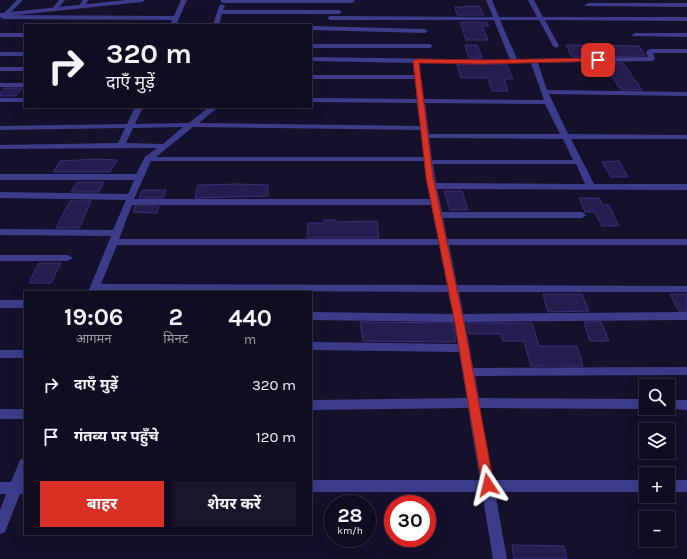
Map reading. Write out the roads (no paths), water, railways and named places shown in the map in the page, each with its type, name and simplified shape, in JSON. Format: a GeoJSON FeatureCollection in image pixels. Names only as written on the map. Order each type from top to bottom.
{"type":"FeatureCollection","features":[{"type":"Feature","properties":{"kind":"street"},"geometry":{"type":"LineString","coordinates":[[2,17],[20,0]]}},
{"type":"Feature","properties":{"kind":"street"},"geometry":{"type":"LineString","coordinates":[[54,10],[62,0]]}},
{"type":"Feature","properties":{"kind":"street"},"geometry":{"type":"LineString","coordinates":[[81,7],[86,0]]}},
{"type":"Feature","properties":{"kind":"street"},"geometry":{"type":"LineString","coordinates":[[2,17],[142,0]]}},
{"type":"Feature","properties":{"kind":"street"},"geometry":{"type":"LineString","coordinates":[[173,24],[184,0]]}},
{"type":"Feature","properties":{"kind":"street"},"geometry":{"type":"LineString","coordinates":[[489,0],[495,18],[514,61]]}},
{"type":"Feature","properties":{"kind":"street"},"geometry":{"type":"LineString","coordinates":[[532,0],[556,46]]}},
{"type":"Feature","properties":{"kind":"street"},"geometry":{"type":"LineString","coordinates":[[216,24],[224,1],[353,1]]}},
{"type":"Feature","properties":{"kind":"street"},"geometry":{"type":"LineString","coordinates":[[314,28],[353,1]]}},
{"type":"Feature","properties":{"kind":"street"},"geometry":{"type":"LineString","coordinates":[[587,2],[596,18]]}},
{"type":"Feature","properties":{"kind":"street"},"geometry":{"type":"LineString","coordinates":[[587,2],[687,5]]}},
{"type":"Feature","properties":{"kind":"street"},"geometry":{"type":"LineString","coordinates":[[220,12],[338,12]]}},
{"type":"Feature","properties":{"kind":"street"},"geometry":{"type":"LineString","coordinates":[[2,17],[176,18]]}},
{"type":"Feature","properties":{"kind":"street"},"geometry":{"type":"LineString","coordinates":[[330,18],[687,19]]}},
{"type":"Feature","properties":{"kind":"street"},"geometry":{"type":"LineString","coordinates":[[425,18],[425,31],[430,46],[431,61]]}},
{"type":"Feature","properties":{"kind":"street"},"geometry":{"type":"LineString","coordinates":[[314,28],[425,31]]}},
{"type":"Feature","properties":{"kind":"street"},"geometry":{"type":"LineString","coordinates":[[0,35],[24,35]]}},
{"type":"Feature","properties":{"kind":"street"},"geometry":{"type":"LineString","coordinates":[[636,35],[687,35]]}},
{"type":"Feature","properties":{"kind":"street"},"geometry":{"type":"LineString","coordinates":[[312,46],[430,46]]}},
{"type":"Feature","properties":{"kind":"street"},"geometry":{"type":"LineString","coordinates":[[312,60],[534,61],[652,59],[649,52],[650,51],[687,51]]}},
{"type":"Feature","properties":{"kind":"street"},"geometry":{"type":"LineString","coordinates":[[0,54],[24,54]]}},
{"type":"Feature","properties":{"kind":"street"},"geometry":{"type":"LineString","coordinates":[[416,61],[431,186],[459,318],[500,559]]}},
{"type":"Feature","properties":{"kind":"street"},"geometry":{"type":"LineString","coordinates":[[534,61],[548,102],[591,187]]}},
{"type":"Feature","properties":{"kind":"street"},"geometry":{"type":"LineString","coordinates":[[0,69],[24,69]]}},
{"type":"Feature","properties":{"kind":"street"},"geometry":{"type":"LineString","coordinates":[[312,77],[419,77]]}},
{"type":"Feature","properties":{"kind":"street"},"geometry":{"type":"LineString","coordinates":[[0,85],[24,85]]}},
{"type":"Feature","properties":{"kind":"street"},"geometry":{"type":"LineString","coordinates":[[545,92],[687,94]]}},
{"type":"Feature","properties":{"kind":"street"},"geometry":{"type":"LineString","coordinates":[[0,100],[24,100]]}},
{"type":"Feature","properties":{"kind":"street"},"geometry":{"type":"LineString","coordinates":[[312,100],[548,102]]}},
{"type":"Feature","properties":{"kind":"street"},"geometry":{"type":"LineString","coordinates":[[121,145],[139,108]]}},
{"type":"Feature","properties":{"kind":"street"},"geometry":{"type":"LineString","coordinates":[[213,108],[148,159],[139,177],[94,290],[687,289]]}},
{"type":"Feature","properties":{"kind":"street"},"geometry":{"type":"LineString","coordinates":[[0,128],[190,125],[567,137],[687,137]]}},
{"type":"Feature","properties":{"kind":"street"},"geometry":{"type":"LineString","coordinates":[[0,147],[121,145],[163,146]]}},
{"type":"Feature","properties":{"kind":"street"},"geometry":{"type":"LineString","coordinates":[[148,159],[579,162]]}},
{"type":"Feature","properties":{"kind":"street"},"geometry":{"type":"LineString","coordinates":[[0,177],[139,177]]}},
{"type":"Feature","properties":{"kind":"street"},"geometry":{"type":"LineString","coordinates":[[431,186],[687,187]]}},
{"type":"Feature","properties":{"kind":"street"},"geometry":{"type":"LineString","coordinates":[[0,195],[130,200],[435,202]]}},
{"type":"Feature","properties":{"kind":"street"},"geometry":{"type":"LineString","coordinates":[[437,214],[582,215]]}},
{"type":"Feature","properties":{"kind":"street"},"geometry":{"type":"LineString","coordinates":[[0,232],[115,237],[443,242],[687,242]]}},
{"type":"Feature","properties":{"kind":"street"},"geometry":{"type":"LineString","coordinates":[[0,258],[68,258]]}},
{"type":"Feature","properties":{"kind":"street"},"geometry":{"type":"LineString","coordinates":[[0,304],[24,304]]}},
{"type":"Feature","properties":{"kind":"street"},"geometry":{"type":"LineString","coordinates":[[312,316],[459,318],[687,316]]}},
{"type":"Feature","properties":{"kind":"street"},"geometry":{"type":"LineString","coordinates":[[312,346],[464,348]]}},
{"type":"Feature","properties":{"kind":"street"},"geometry":{"type":"LineString","coordinates":[[0,354],[24,354]]}},
{"type":"Feature","properties":{"kind":"street"},"geometry":{"type":"LineString","coordinates":[[468,372],[687,371]]}},
{"type":"Feature","properties":{"kind":"street"},"geometry":{"type":"LineString","coordinates":[[312,405],[474,403],[639,404]]}},
{"type":"Feature","properties":{"kind":"street"},"geometry":{"type":"LineString","coordinates":[[675,405],[687,405]]}},
{"type":"Feature","properties":{"kind":"street"},"geometry":{"type":"LineString","coordinates":[[0,414],[24,414]]}},
{"type":"Feature","properties":{"kind":"street"},"geometry":{"type":"LineString","coordinates":[[0,527],[20,488],[24,469]]}},
{"type":"Feature","properties":{"kind":"street"},"geometry":{"type":"LineString","coordinates":[[312,486],[639,486]]}},
{"type":"Feature","properties":{"kind":"street"},"geometry":{"type":"LineString","coordinates":[[675,486],[687,486]]}},
{"type":"Feature","properties":{"kind":"street"},"geometry":{"type":"LineString","coordinates":[[0,488],[20,488]]}}]}
